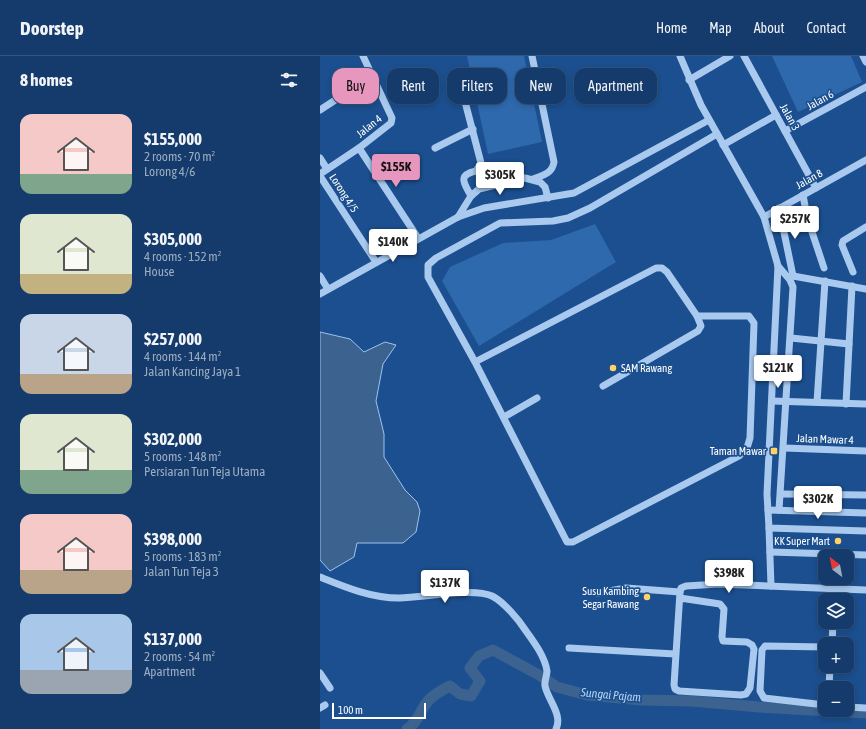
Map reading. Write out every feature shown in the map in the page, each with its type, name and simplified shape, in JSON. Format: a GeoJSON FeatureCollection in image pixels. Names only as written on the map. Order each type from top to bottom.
{"type":"FeatureCollection","features":[{"type":"Feature","properties":{"kind":"street","name":"Jalan 4"},"geometry":{"type":"LineString","coordinates":[[363,56],[368,68]]}},
{"type":"Feature","properties":{"kind":"street"},"geometry":{"type":"LineString","coordinates":[[532,56],[554,162],[553,168],[547,174],[533,179]]}},
{"type":"Feature","properties":{"kind":"street"},"geometry":{"type":"LineString","coordinates":[[680,56],[689,80],[709,120],[764,217],[778,266],[767,494],[771,586]]}},
{"type":"Feature","properties":{"kind":"street"},"geometry":{"type":"LineString","coordinates":[[689,80],[730,56]]}},
{"type":"Feature","properties":{"kind":"street","name":"Jalan 3"},"geometry":{"type":"LineString","coordinates":[[744,56],[816,188]]}},
{"type":"Feature","properties":{"kind":"street"},"geometry":{"type":"LineString","coordinates":[[863,56],[866,62]]}},
{"type":"Feature","properties":{"kind":"street","name":"Jalan 6"},"geometry":{"type":"LineString","coordinates":[[785,132],[866,87]]}},
{"type":"Feature","properties":{"kind":"street","name":"Jalan 4"},"geometry":{"type":"LineString","coordinates":[[320,175],[359,148],[391,123],[392,118],[379,91]]}},
{"type":"Feature","properties":{"kind":"street"},"geometry":{"type":"LineString","coordinates":[[320,110],[332,102]]}},
{"type":"Feature","properties":{"kind":"street"},"geometry":{"type":"LineString","coordinates":[[466,104],[481,163],[476,171],[467,173],[464,176],[463,180],[471,196]]}},
{"type":"Feature","properties":{"kind":"street"},"geometry":{"type":"LineString","coordinates":[[723,145],[776,115]]}},
{"type":"Feature","properties":{"kind":"street"},"geometry":{"type":"LineString","coordinates":[[320,294],[458,217],[484,208],[548,198],[581,190],[709,120]]}},
{"type":"Feature","properties":{"kind":"street"},"geometry":{"type":"LineString","coordinates":[[435,148],[473,129]]}},
{"type":"Feature","properties":{"kind":"street"},"geometry":{"type":"LineString","coordinates":[[697,316],[749,316],[754,323],[750,438],[747,448],[739,456],[573,542],[567,542],[504,417],[428,277],[428,265],[436,258],[500,223],[553,221],[568,218],[590,208],[717,134]]}},
{"type":"Feature","properties":{"kind":"street"},"geometry":{"type":"LineString","coordinates":[[359,148],[418,238]]}},
{"type":"Feature","properties":{"kind":"street"},"geometry":{"type":"LineString","coordinates":[[320,158],[327,169]]}},
{"type":"Feature","properties":{"kind":"street","name":"Jalan 8"},"geometry":{"type":"LineString","coordinates":[[764,217],[866,161]]}},
{"type":"Feature","properties":{"kind":"street","name":"Lorong 4/5"},"geometry":{"type":"LineString","coordinates":[[320,175],[376,262]]}},
{"type":"Feature","properties":{"kind":"street"},"geometry":{"type":"LineString","coordinates":[[458,217],[471,196],[479,189],[525,178],[540,182],[545,187],[548,198]]}},
{"type":"Feature","properties":{"kind":"street"},"geometry":{"type":"LineString","coordinates":[[803,195],[807,217],[824,268]]}},
{"type":"Feature","properties":{"kind":"street"},"geometry":{"type":"LineString","coordinates":[[779,208],[793,287],[780,510]]}},
{"type":"Feature","properties":{"kind":"street"},"geometry":{"type":"LineString","coordinates":[[853,272],[842,245],[843,241],[866,227]]}},
{"type":"Feature","properties":{"kind":"street"},"geometry":{"type":"LineString","coordinates":[[778,266],[792,278],[825,281],[866,289]]}},
{"type":"Feature","properties":{"kind":"street"},"geometry":{"type":"LineString","coordinates":[[475,362],[656,268],[662,268],[667,272],[697,316],[701,326],[698,330],[603,386]]}},
{"type":"Feature","properties":{"kind":"street"},"geometry":{"type":"LineString","coordinates":[[320,276],[328,289]]}},
{"type":"Feature","properties":{"kind":"street"},"geometry":{"type":"LineString","coordinates":[[817,402],[825,281]]}},
{"type":"Feature","properties":{"kind":"street"},"geometry":{"type":"LineString","coordinates":[[846,404],[852,286]]}},
{"type":"Feature","properties":{"kind":"street"},"geometry":{"type":"LineString","coordinates":[[791,338],[849,344]]}},
{"type":"Feature","properties":{"kind":"street"},"geometry":{"type":"LineString","coordinates":[[504,417],[537,398]]}},
{"type":"Feature","properties":{"kind":"street"},"geometry":{"type":"LineString","coordinates":[[772,400],[866,404]]}},
{"type":"Feature","properties":{"kind":"street","name":"Jalan Mawar 4"},"geometry":{"type":"LineString","coordinates":[[784,448],[866,451]]}},
{"type":"Feature","properties":{"kind":"street"},"geometry":{"type":"LineString","coordinates":[[781,494],[866,495]]}},
{"type":"Feature","properties":{"kind":"street"},"geometry":{"type":"LineString","coordinates":[[768,510],[866,513]]}},
{"type":"Feature","properties":{"kind":"street"},"geometry":{"type":"LineString","coordinates":[[769,528],[866,531]]}},
{"type":"Feature","properties":{"kind":"street"},"geometry":{"type":"LineString","coordinates":[[770,552],[866,555]]}},
{"type":"Feature","properties":{"kind":"street"},"geometry":{"type":"LineString","coordinates":[[320,577],[353,590],[378,597],[399,598],[478,593],[494,597],[518,619],[539,650],[547,672],[545,686],[557,717],[558,724],[556,729]]}},
{"type":"Feature","properties":{"kind":"street"},"geometry":{"type":"LineString","coordinates":[[598,594],[626,588],[680,595],[723,606],[722,637],[724,641],[748,642],[754,649],[750,688],[746,694],[742,695],[679,691],[674,685],[675,654],[680,595],[681,588],[686,586],[719,584],[866,590]]}},
{"type":"Feature","properties":{"kind":"street"},"geometry":{"type":"LineString","coordinates":[[836,589],[836,593]]}},
{"type":"Feature","properties":{"kind":"street"},"geometry":{"type":"LineString","coordinates":[[818,647],[765,646],[762,650],[760,691],[764,698],[818,704]]}},
{"type":"Feature","properties":{"kind":"street"},"geometry":{"type":"LineString","coordinates":[[569,648],[675,654]]}},
{"type":"Feature","properties":{"kind":"street"},"geometry":{"type":"LineString","coordinates":[[320,673],[330,688]]}},
{"type":"Feature","properties":{"kind":"street"},"geometry":{"type":"LineString","coordinates":[[854,707],[866,708]]}},
{"type":"Feature","properties":{"kind":"shaded area"},"geometry":{"type":"Polygon","coordinates":[[[467,56],[524,56],[527,68],[515,68],[515,104],[534,104],[542,142],[488,154],[477,104],[507,104],[507,68],[470,68],[467,56]]]}},
{"type":"Feature","properties":{"kind":"shaded area"},"geometry":{"type":"Polygon","coordinates":[[[772,56],[851,56],[862,82],[798,112],[772,56]]]}},
{"type":"Feature","properties":{"kind":"shaded area"},"geometry":{"type":"Polygon","coordinates":[[[595,224],[616,262],[479,346],[442,281],[450,267],[503,243],[551,240],[595,224]]]}},
{"type":"Feature","properties":{"kind":"shaded area"},"geometry":{"type":"Polygon","coordinates":[[[320,332],[350,339],[364,352],[385,342],[396,345],[383,364],[376,401],[384,434],[384,457],[405,490],[417,502],[420,511],[416,532],[403,543],[357,543],[354,557],[330,571],[320,560],[320,332]]]}},
{"type":"Feature","properties":{"kind":"waterway","name":"Sungai Pajam"},"geometry":{"type":"LineString","coordinates":[[407,729],[414,723],[430,699],[438,692],[450,686],[460,694],[471,696],[480,681],[470,668],[479,656],[493,650],[539,675],[557,687],[587,695],[641,700],[692,701],[759,707],[866,713]]}},
{"type":"Feature","properties":{"kind":"place","name":"SAM Rawang"},"geometry":{"type":"Point","coordinates":[613,368]}},
{"type":"Feature","properties":{"kind":"place","name":"Taman Mawar"},"geometry":{"type":"Point","coordinates":[774,451]}},
{"type":"Feature","properties":{"kind":"place","name":"KK Super Mart"},"geometry":{"type":"Point","coordinates":[838,541]}},
{"type":"Feature","properties":{"kind":"place","name":"Susu Kambing Segar Rawang"},"geometry":{"type":"Point","coordinates":[647,597]}}]}
